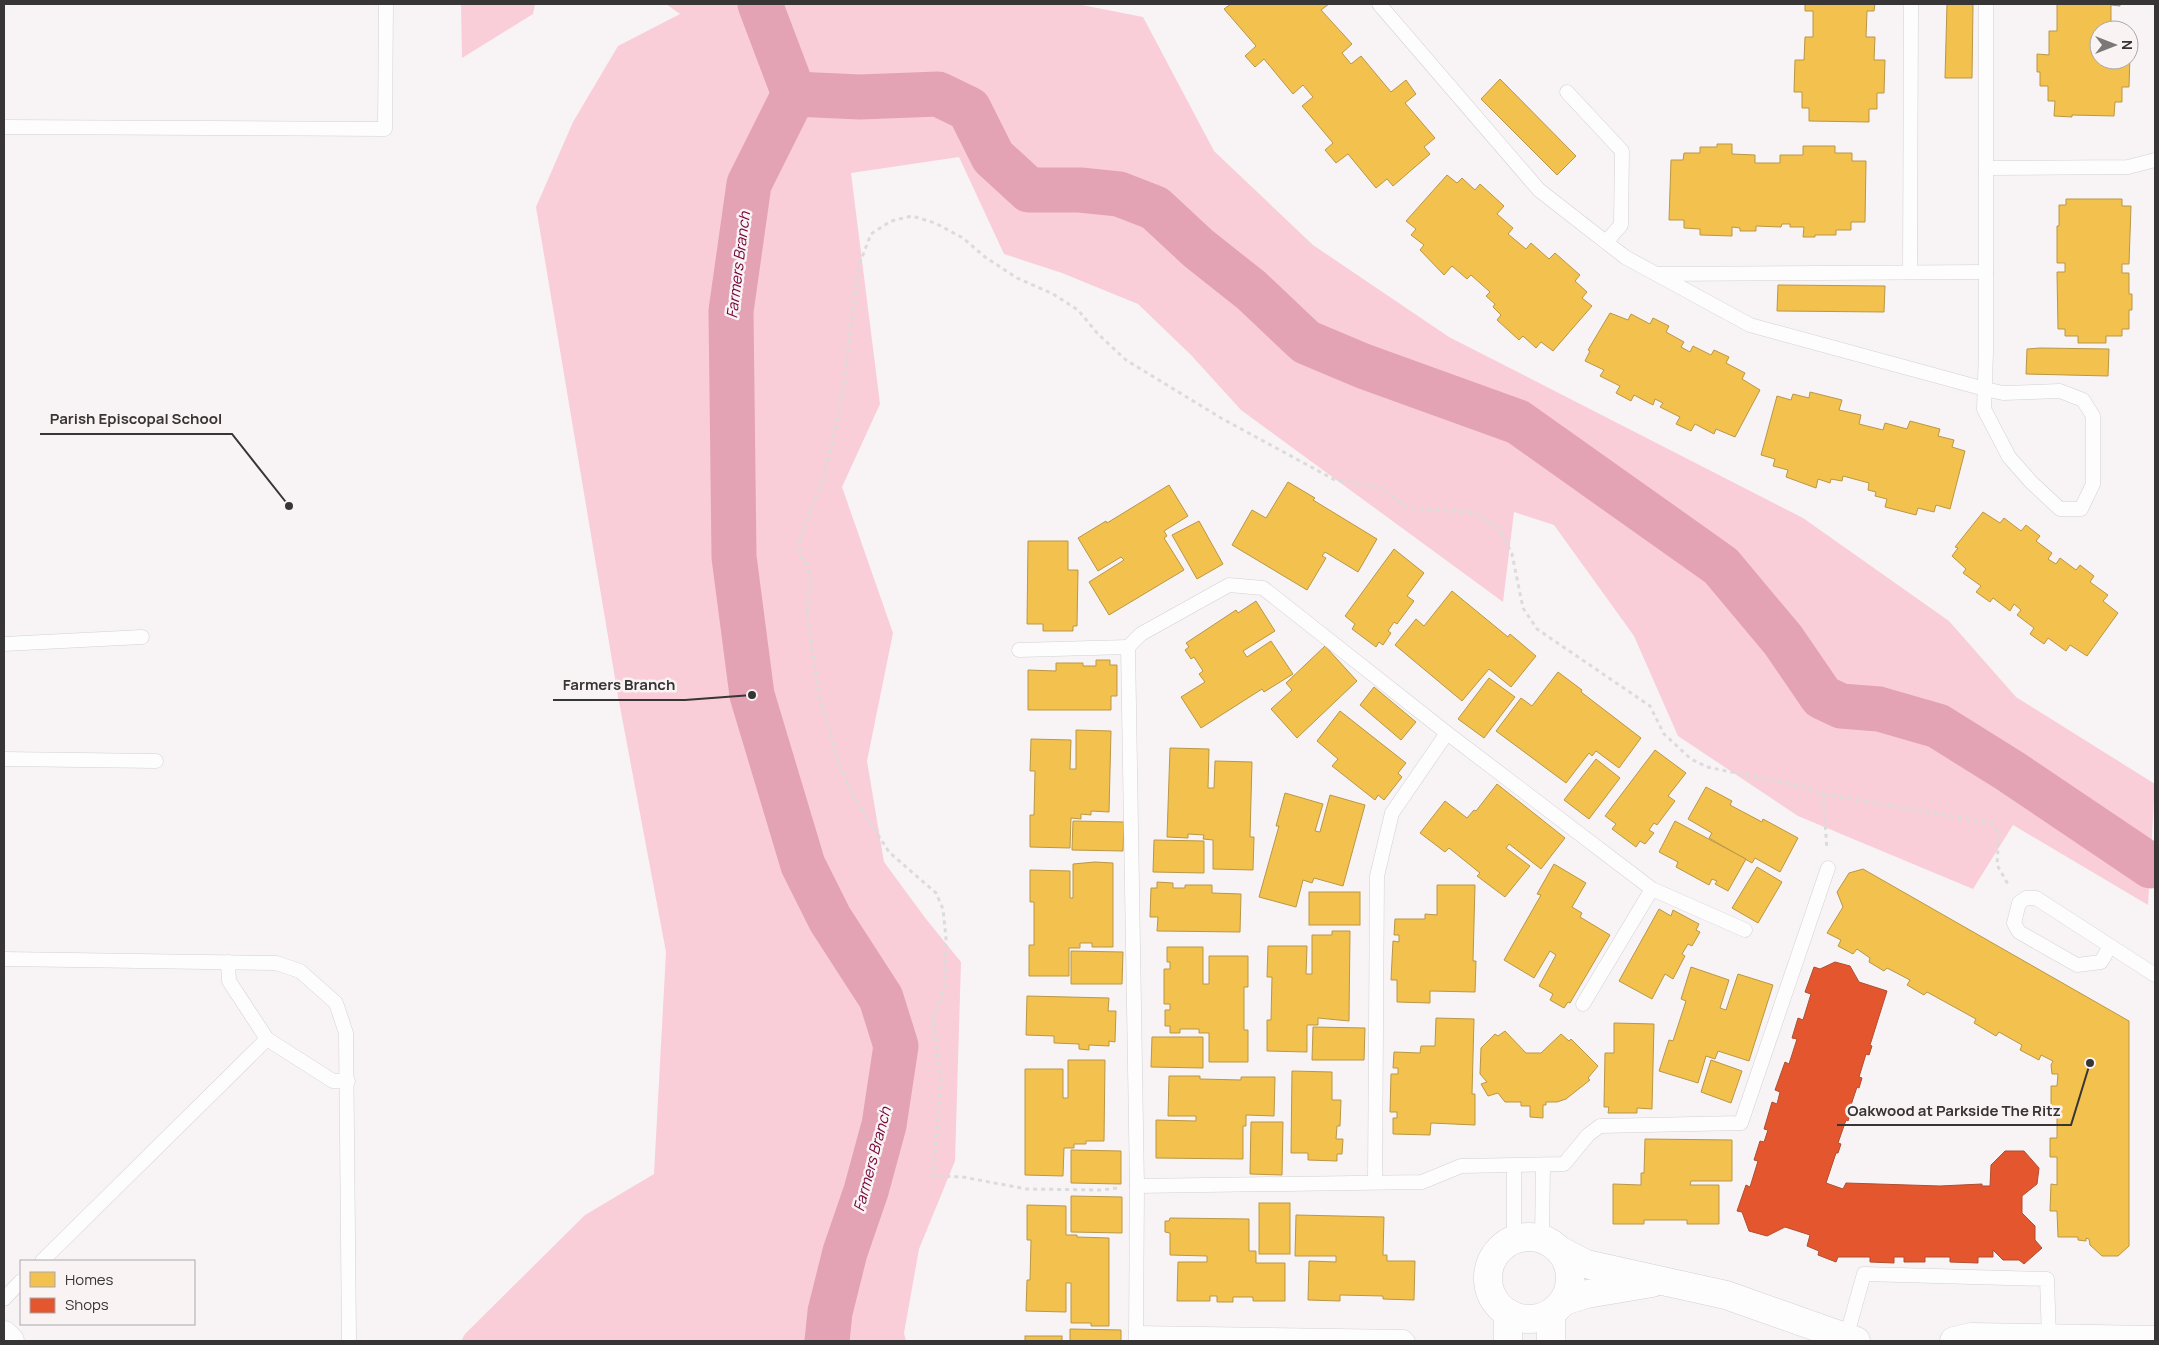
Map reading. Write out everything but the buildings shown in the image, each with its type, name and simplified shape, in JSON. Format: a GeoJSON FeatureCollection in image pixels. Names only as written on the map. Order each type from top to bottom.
{"type":"FeatureCollection","features":[{"type":"Feature","properties":{"kind":"street"},"geometry":{"type":"LineString","coordinates":[[1660,1282],[1586,1294],[1558,1307],[1542,1318],[1528,1320],[1514,1317],[1502,1310],[1492,1298],[1488,1284],[1488,1270],[1494,1257],[1503,1246],[1514,1240],[1530,1236],[1552,1245],[1586,1264],[1660,1282],[1726,1295],[1851,1340]]}},
{"type":"Feature","properties":{"kind":"street"},"geometry":{"type":"LineString","coordinates":[[1551,1341],[1558,1307],[1570,1287],[1571,1273],[1568,1262],[1552,1245]]}},
{"type":"Feature","properties":{"kind":"street"},"geometry":{"type":"LineString","coordinates":[[1508,1313],[1508,1341]]}},
{"type":"Feature","properties":{"kind":"street"},"geometry":{"type":"LineString","coordinates":[[4,1335],[10,1341]]}},
{"type":"Feature","properties":{"kind":"street"},"geometry":{"type":"LineString","coordinates":[[1954,1341],[1971,1337],[2155,1340]]}},
{"type":"Feature","properties":{"kind":"lane"},"geometry":{"type":"LineString","coordinates":[[4,127],[385,129],[386,4]]}},
{"type":"Feature","properties":{"kind":"lane"},"geometry":{"type":"LineString","coordinates":[[1379,4],[1539,190],[1624,257],[1750,325],[1985,389],[2003,393],[2060,391],[2083,400],[2093,416],[2093,484],[2081,509],[2060,509],[2031,482],[2009,457],[1984,408],[1985,389],[1986,272],[1986,4]]}},
{"type":"Feature","properties":{"kind":"lane"},"geometry":{"type":"LineString","coordinates":[[1910,272],[1911,4]]}},
{"type":"Feature","properties":{"kind":"lane"},"geometry":{"type":"LineString","coordinates":[[1567,92],[1622,151],[1621,225],[1606,242]]}},
{"type":"Feature","properties":{"kind":"lane"},"geometry":{"type":"LineString","coordinates":[[1986,168],[2128,167],[2155,160]]}},
{"type":"Feature","properties":{"kind":"lane"},"geometry":{"type":"LineString","coordinates":[[1656,274],[1986,272]]}},
{"type":"Feature","properties":{"kind":"lane"},"geometry":{"type":"LineString","coordinates":[[1019,650],[1128,647],[1141,634],[1229,585],[1263,588],[1447,733],[1652,890],[1745,930]]}},
{"type":"Feature","properties":{"kind":"lane"},"geometry":{"type":"LineString","coordinates":[[4,644],[142,637]]}},
{"type":"Feature","properties":{"kind":"lane"},"geometry":{"type":"LineString","coordinates":[[1128,647],[1137,1186],[1136,1337],[1404,1337],[1408,1341]]}},
{"type":"Feature","properties":{"kind":"lane"},"geometry":{"type":"LineString","coordinates":[[1375,1182],[1377,876],[1392,813],[1447,733]]}},
{"type":"Feature","properties":{"kind":"lane"},"geometry":{"type":"LineString","coordinates":[[4,759],[156,761]]}},
{"type":"Feature","properties":{"kind":"lane"},"geometry":{"type":"LineString","coordinates":[[1137,1186],[1422,1182],[1461,1166],[1564,1164],[1588,1135],[1600,1126],[1741,1124],[1828,868]]}},
{"type":"Feature","properties":{"kind":"lane"},"geometry":{"type":"LineString","coordinates":[[1583,1004],[1652,890]]}},
{"type":"Feature","properties":{"kind":"lane"},"geometry":{"type":"LineString","coordinates":[[2110,946],[2101,962],[2077,965],[2019,932],[2014,923],[2018,903],[2026,898],[2036,898],[2155,975]]}},
{"type":"Feature","properties":{"kind":"lane"},"geometry":{"type":"LineString","coordinates":[[4,959],[276,964],[300,971],[336,1003],[346,1032],[348,1081],[349,1341]]}},
{"type":"Feature","properties":{"kind":"lane"},"geometry":{"type":"LineString","coordinates":[[228,962],[229,981],[267,1039],[333,1081],[348,1081]]}},
{"type":"Feature","properties":{"kind":"lane"},"geometry":{"type":"LineString","coordinates":[[43,1260],[267,1039]]}},
{"type":"Feature","properties":{"kind":"lane"},"geometry":{"type":"LineString","coordinates":[[1543,1165],[1552,1245]]}},
{"type":"Feature","properties":{"kind":"lane"},"geometry":{"type":"LineString","coordinates":[[1514,1166],[1514,1240]]}},
{"type":"Feature","properties":{"kind":"lane"},"geometry":{"type":"LineString","coordinates":[[1851,1340],[1864,1274],[2047,1279],[2049,1338]]}},
{"type":"Feature","properties":{"kind":"lane"},"geometry":{"type":"LineString","coordinates":[[4,1298],[20,1282]]}},
{"type":"Feature","properties":{"kind":"path"},"geometry":{"type":"LineString","coordinates":[[1137,1186],[1102,1190],[1026,1189],[963,1177],[934,1176],[941,1084],[933,1018],[945,985],[946,938],[944,909],[936,893],[889,852],[855,799],[839,764],[819,695],[807,607],[811,578],[808,566],[799,554],[800,540],[810,510],[822,486],[837,420],[856,302],[859,265],[871,234],[891,221],[912,216],[935,223],[963,238],[985,257],[1018,278],[1053,294],[1078,310],[1098,334],[1126,360],[1221,418],[1335,480],[1380,487],[1408,508],[1471,512],[1499,528],[1512,554],[1523,608],[1537,629],[1650,706],[1664,734],[1691,759],[1707,766],[1804,787],[1823,794],[1991,822],[1999,833],[1997,865],[2018,903]]}},
{"type":"Feature","properties":{"kind":"path"},"geometry":{"type":"LineString","coordinates":[[1823,794],[1828,868]]}},
{"type":"Feature","properties":{"kind":"shaded area"},"geometry":{"type":"Polygon","coordinates":[[[461,4],[535,4],[533,14],[462,58],[461,4]]]}},
{"type":"Feature","properties":{"kind":"shaded area"},"geometry":{"type":"Polygon","coordinates":[[[666,4],[1077,4],[1143,17],[1214,151],[1313,245],[1449,337],[1803,518],[1949,621],[2016,697],[2155,784],[2148,905],[2013,825],[1973,889],[1798,816],[1678,736],[1634,636],[1554,525],[1514,512],[1503,602],[1241,410],[1191,355],[1138,304],[1062,273],[1004,254],[959,157],[851,173],[880,404],[842,487],[893,633],[867,761],[884,862],[961,962],[955,1161],[919,1249],[904,1333],[906,1341],[461,1341],[465,1334],[585,1215],[654,1174],[666,952],[618,696],[536,207],[573,122],[618,46],[680,14],[666,4]]]}},
{"type":"Feature","properties":{"kind":"waterway","name":"Farmers Branch"},"geometry":{"type":"LineString","coordinates":[[760,4],[794,94],[749,184],[731,311],[734,557],[752,695],[803,865],[830,919],[881,998],[896,1046],[884,1125],[866,1191],[845,1252],[830,1312],[827,1341]]}},
{"type":"Feature","properties":{"kind":"waterway"},"geometry":{"type":"LineString","coordinates":[[794,94],[860,97],[938,94],[969,109],[993,157],[1029,190],[1080,190],[1119,194],[1155,208],[1198,248],[1251,290],[1306,342],[1363,366],[1518,422],[1721,566],[1783,640],[1822,697],[1841,706],[1879,709],[1938,726],[2010,771],[2151,866]]}},
{"type":"Feature","properties":{"kind":"place","name":"Parish Episcopal School"},"geometry":{"type":"Point","coordinates":[289,506]}},
{"type":"Feature","properties":{"kind":"place","name":"Farmers Branch"},"geometry":{"type":"Point","coordinates":[752,695]}},
{"type":"Feature","properties":{"kind":"place","name":"Oakwood at Parkside The Ritz"},"geometry":{"type":"Point","coordinates":[2090,1063]}}]}
